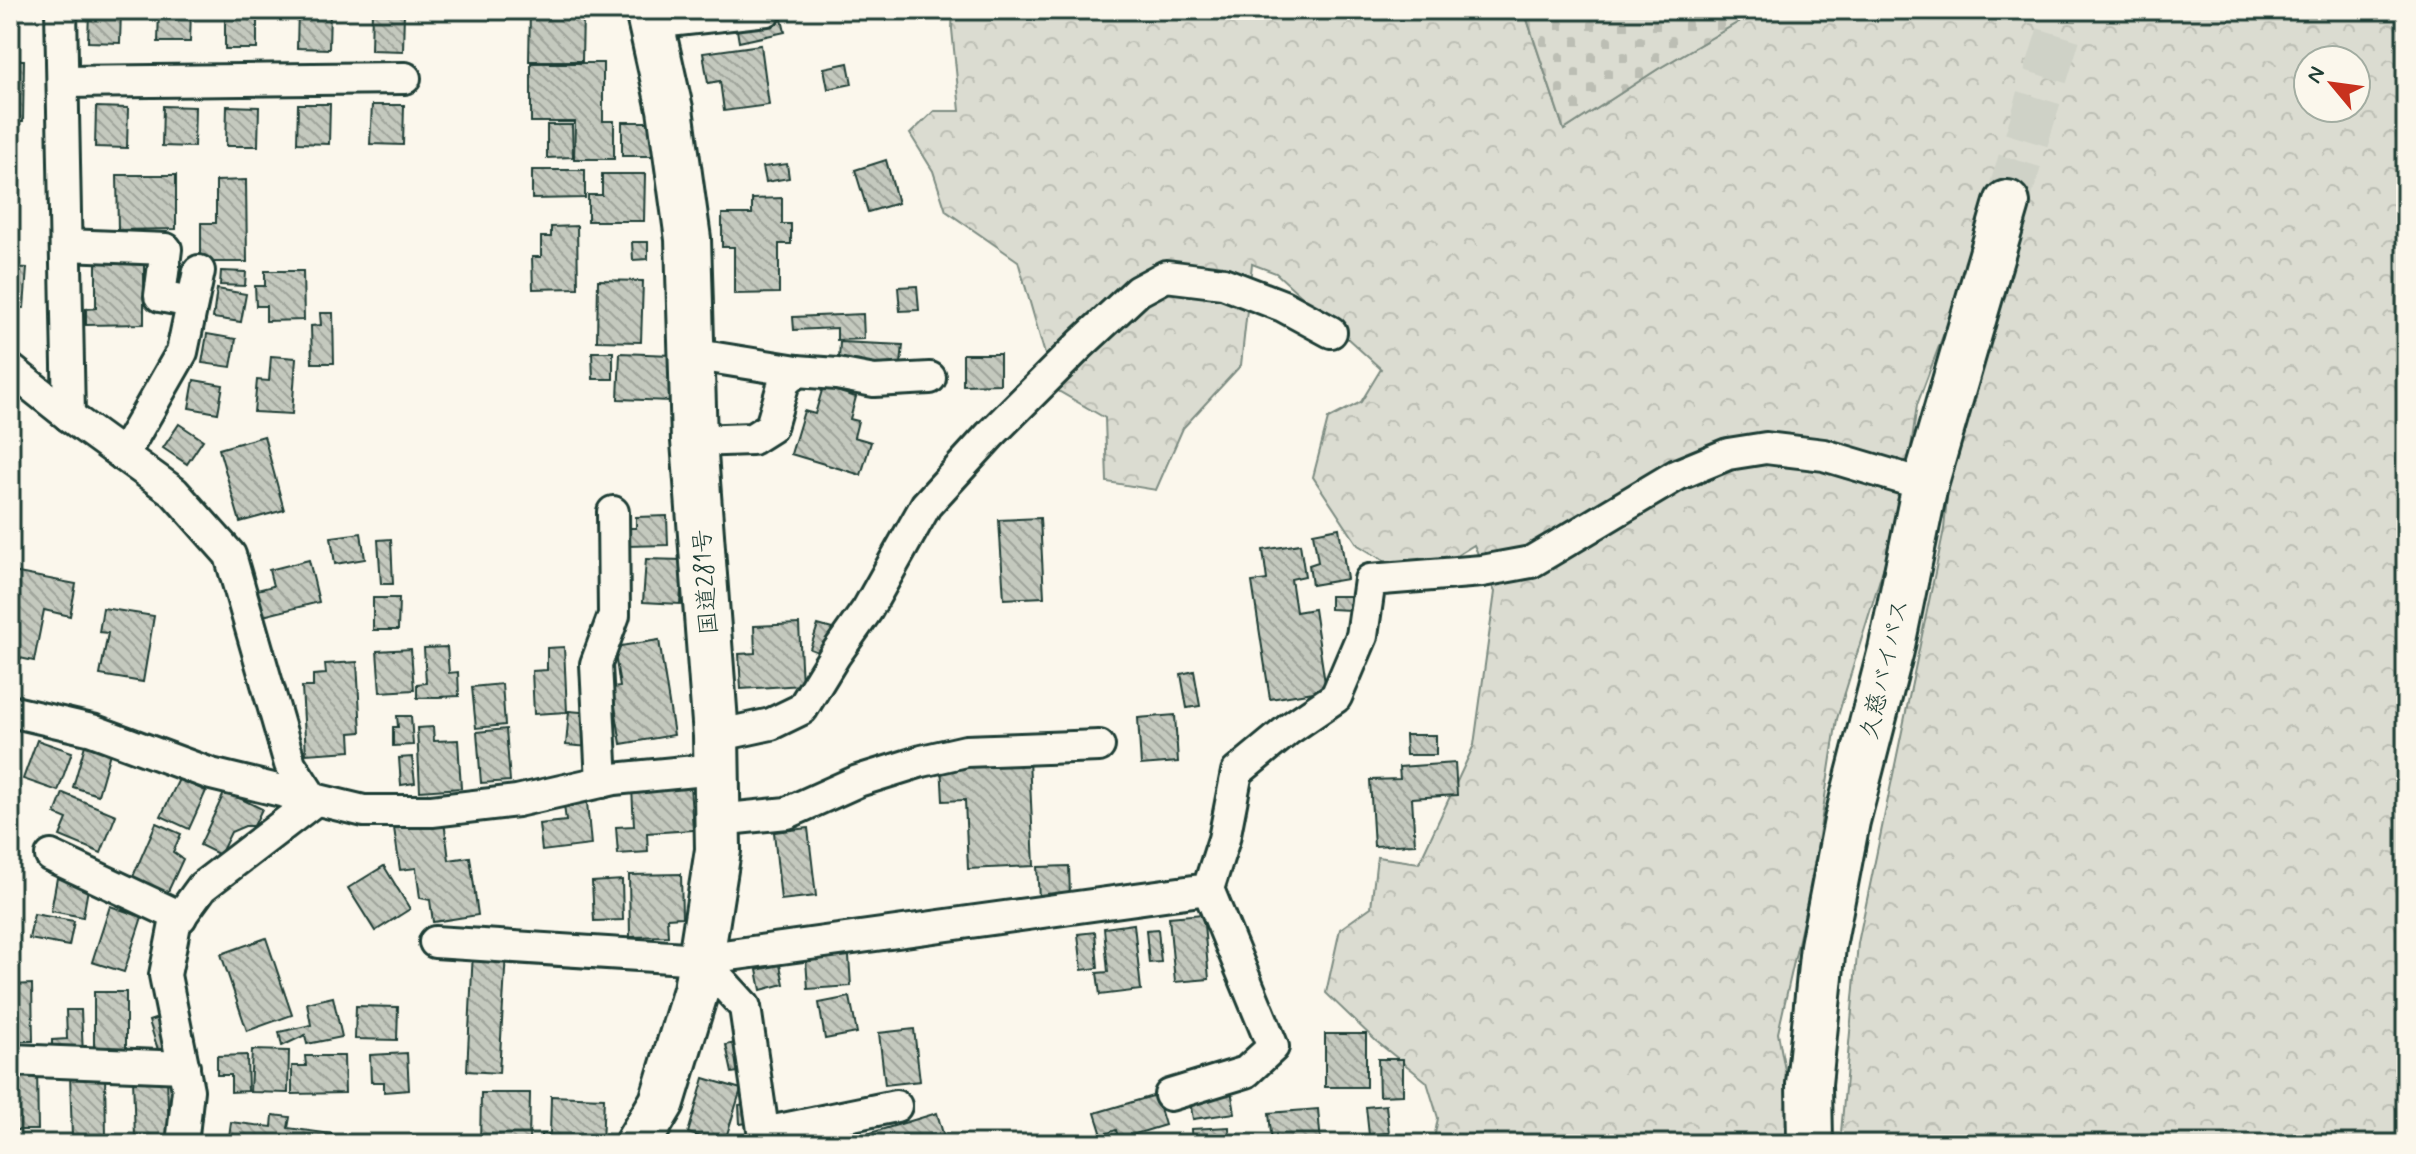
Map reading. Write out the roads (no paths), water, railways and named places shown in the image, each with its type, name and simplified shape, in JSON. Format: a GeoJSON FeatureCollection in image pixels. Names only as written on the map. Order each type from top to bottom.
{"type":"FeatureCollection","features":[{"type":"Feature","properties":{"kind":"highway","name":"国道281号"},"geometry":{"type":"LineString","coordinates":[[637,1144],[662,1102],[696,990],[718,850],[715,753],[694,441],[688,239],[670,109],[649,17]]}},
{"type":"Feature","properties":{"kind":"highway","name":"久慈バイパス"},"geometry":{"type":"LineString","coordinates":[[1810,1144],[1809,1084],[1823,946],[1847,821],[1891,650],[1925,485],[2007,203]]}},
{"type":"Feature","properties":{"kind":"street"},"geometry":{"type":"LineString","coordinates":[[61,10],[69,416]]}},
{"type":"Feature","properties":{"kind":"street"},"geometry":{"type":"LineString","coordinates":[[649,17],[767,10]]}},
{"type":"Feature","properties":{"kind":"street"},"geometry":{"type":"LineString","coordinates":[[63,82],[405,78]]}},
{"type":"Feature","properties":{"kind":"street"},"geometry":{"type":"LineString","coordinates":[[66,245],[166,249],[160,296],[192,302]]}},
{"type":"Feature","properties":{"kind":"street"},"geometry":{"type":"LineString","coordinates":[[123,455],[182,352],[199,271]]}},
{"type":"Feature","properties":{"kind":"street"},"geometry":{"type":"LineString","coordinates":[[10,711],[92,730],[211,774],[364,811],[432,811],[517,801],[715,753],[802,709],[867,610],[926,505],[1000,425],[1138,291],[1166,276],[1223,283],[1283,306],[1331,332]]}},
{"type":"Feature","properties":{"kind":"street"},"geometry":{"type":"LineString","coordinates":[[691,354],[874,381],[930,378]]}},
{"type":"Feature","properties":{"kind":"street"},"geometry":{"type":"LineString","coordinates":[[10,369],[174,492],[230,555],[290,764],[314,801]]}},
{"type":"Feature","properties":{"kind":"street"},"geometry":{"type":"LineString","coordinates":[[694,441],[752,439],[771,427],[784,382],[797,371]]}},
{"type":"Feature","properties":{"kind":"street"},"geometry":{"type":"LineString","coordinates":[[1170,1095],[1246,1072],[1273,1047],[1208,889],[1224,839],[1237,772],[1289,729],[1336,697],[1362,636],[1370,580],[1482,571],[1531,562],[1677,475],[1728,454],[1766,448],[1824,455],[1925,485]]}},
{"type":"Feature","properties":{"kind":"street"},"geometry":{"type":"LineString","coordinates":[[602,782],[596,664],[614,615],[613,512]]}},
{"type":"Feature","properties":{"kind":"street"},"geometry":{"type":"LineString","coordinates":[[717,820],[787,813],[858,781],[966,751],[1099,746]]}},
{"type":"Feature","properties":{"kind":"street"},"geometry":{"type":"LineString","coordinates":[[182,1144],[188,1090],[165,975],[175,924],[202,887],[314,801]]}},
{"type":"Feature","properties":{"kind":"street"},"geometry":{"type":"LineString","coordinates":[[51,856],[181,917]]}},
{"type":"Feature","properties":{"kind":"street"},"geometry":{"type":"LineString","coordinates":[[435,942],[701,959],[1208,889]]}},
{"type":"Feature","properties":{"kind":"street"},"geometry":{"type":"LineString","coordinates":[[701,959],[745,1007],[765,1138],[896,1106]]}},
{"type":"Feature","properties":{"kind":"street"},"geometry":{"type":"LineString","coordinates":[[10,1060],[184,1067]]}},
{"type":"Feature","properties":{"kind":"tunnel"},"geometry":{"type":"LineString","coordinates":[[2007,203],[2066,10]]}}]}
